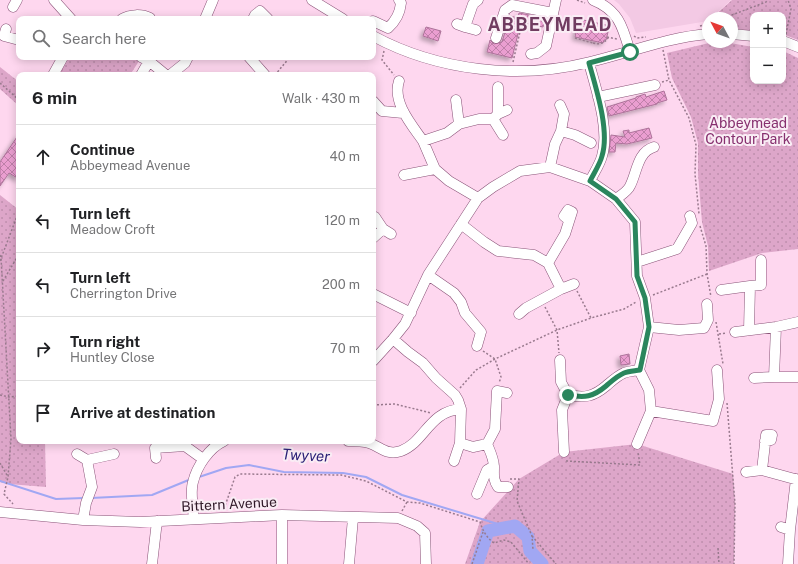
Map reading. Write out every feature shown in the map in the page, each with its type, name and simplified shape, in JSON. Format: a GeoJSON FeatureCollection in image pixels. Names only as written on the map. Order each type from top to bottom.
{"type":"FeatureCollection","features":[{"type":"Feature","properties":{"kind":"street"},"geometry":{"type":"LineString","coordinates":[[54,0],[68,16]]}},
{"type":"Feature","properties":{"kind":"street"},"geometry":{"type":"LineString","coordinates":[[206,16],[214,0]]}},
{"type":"Feature","properties":{"kind":"street"},"geometry":{"type":"LineString","coordinates":[[308,0],[320,3]]}},
{"type":"Feature","properties":{"kind":"street"},"geometry":{"type":"LineString","coordinates":[[312,0],[320,3],[339,16]]}},
{"type":"Feature","properties":{"kind":"street"},"geometry":{"type":"LineString","coordinates":[[476,30],[461,26],[475,1],[478,0]]}},
{"type":"Feature","properties":{"kind":"street"},"geometry":{"type":"LineString","coordinates":[[531,54],[537,53],[544,48],[556,0]]}},
{"type":"Feature","properties":{"kind":"street"},"geometry":{"type":"LineString","coordinates":[[376,22],[388,28],[393,24],[398,15],[400,2]]}},
{"type":"Feature","properties":{"kind":"street"},"geometry":{"type":"LineString","coordinates":[[596,2],[612,12],[620,22],[630,52]]}},
{"type":"Feature","properties":{"kind":"street"},"geometry":{"type":"LineString","coordinates":[[496,38],[506,10],[512,5],[553,13]]}},
{"type":"Feature","properties":{"kind":"street"},"geometry":{"type":"LineString","coordinates":[[254,16],[260,11],[265,16]]}},
{"type":"Feature","properties":{"kind":"street"},"geometry":{"type":"LineString","coordinates":[[130,16],[146,16]]}},
{"type":"Feature","properties":{"kind":"street"},"geometry":{"type":"LineString","coordinates":[[6,29],[4,36],[16,39]]}},
{"type":"Feature","properties":{"kind":"street"},"geometry":{"type":"LineString","coordinates":[[376,38],[387,44],[436,61],[470,68],[498,71],[538,70],[589,63],[662,43],[702,35]]}},
{"type":"Feature","properties":{"kind":"street"},"geometry":{"type":"LineString","coordinates":[[738,35],[750,36]]}},
{"type":"Feature","properties":{"kind":"street"},"geometry":{"type":"LineString","coordinates":[[786,42],[798,47]]}},
{"type":"Feature","properties":{"kind":"street"},"geometry":{"type":"LineString","coordinates":[[54,72],[60,60]]}},
{"type":"Feature","properties":{"kind":"street"},"geometry":{"type":"LineString","coordinates":[[142,72],[145,60]]}},
{"type":"Feature","properties":{"kind":"street"},"geometry":{"type":"LineString","coordinates":[[146,60],[162,72]]}},
{"type":"Feature","properties":{"kind":"street"},"geometry":{"type":"LineString","coordinates":[[174,72],[186,60]]}},
{"type":"Feature","properties":{"kind":"street"},"geometry":{"type":"LineString","coordinates":[[252,60],[263,72]]}},
{"type":"Feature","properties":{"kind":"street"},"geometry":{"type":"LineString","coordinates":[[589,63],[605,133],[602,156],[590,181]]}},
{"type":"Feature","properties":{"kind":"street"},"geometry":{"type":"LineString","coordinates":[[399,81],[396,89],[403,113],[423,141],[435,169],[449,181],[478,198]]}},
{"type":"Feature","properties":{"kind":"street"},"geometry":{"type":"LineString","coordinates":[[598,97],[655,85]]}},
{"type":"Feature","properties":{"kind":"street"},"geometry":{"type":"LineString","coordinates":[[498,87],[499,114],[503,134]]}},
{"type":"Feature","properties":{"kind":"street"},"geometry":{"type":"LineString","coordinates":[[456,100],[459,124]]}},
{"type":"Feature","properties":{"kind":"street"},"geometry":{"type":"LineString","coordinates":[[376,104],[382,111],[403,113]]}},
{"type":"Feature","properties":{"kind":"street"},"geometry":{"type":"LineString","coordinates":[[550,167],[564,111]]}},
{"type":"Feature","properties":{"kind":"street"},"geometry":{"type":"LineString","coordinates":[[423,141],[447,133],[459,124],[499,114]]}},
{"type":"Feature","properties":{"kind":"street"},"geometry":{"type":"LineString","coordinates":[[560,131],[575,134],[591,143]]}},
{"type":"Feature","properties":{"kind":"street"},"geometry":{"type":"LineString","coordinates":[[616,199],[630,188],[636,168],[644,152],[654,147]]}},
{"type":"Feature","properties":{"kind":"street"},"geometry":{"type":"LineString","coordinates":[[376,358],[405,324],[428,275],[478,198],[520,171],[550,167],[590,181],[616,199],[635,222],[637,276],[645,298],[649,327],[640,370],[649,390],[650,411],[637,444]]}},
{"type":"Feature","properties":{"kind":"street"},"geometry":{"type":"LineString","coordinates":[[410,173],[435,169]]}},
{"type":"Feature","properties":{"kind":"street"},"geometry":{"type":"LineString","coordinates":[[548,264],[565,234],[571,216]]}},
{"type":"Feature","properties":{"kind":"street"},"geometry":{"type":"LineString","coordinates":[[637,262],[678,249],[692,223],[690,216]]}},
{"type":"Feature","properties":{"kind":"street"},"geometry":{"type":"LineString","coordinates":[[376,218],[387,231],[376,236]]}},
{"type":"Feature","properties":{"kind":"street"},"geometry":{"type":"LineString","coordinates":[[462,224],[484,242],[498,251],[534,255],[548,264],[561,289]]}},
{"type":"Feature","properties":{"kind":"street"},"geometry":{"type":"LineString","coordinates":[[721,290],[760,285],[761,260]]}},
{"type":"Feature","properties":{"kind":"street"},"geometry":{"type":"LineString","coordinates":[[428,275],[454,293],[461,302],[465,313],[484,330],[477,346]]}},
{"type":"Feature","properties":{"kind":"street"},"geometry":{"type":"LineString","coordinates":[[519,314],[526,308],[561,289],[574,284]]}},
{"type":"Feature","properties":{"kind":"street"},"geometry":{"type":"LineString","coordinates":[[749,330],[750,286]]}},
{"type":"Feature","properties":{"kind":"street"},"geometry":{"type":"LineString","coordinates":[[376,296],[411,313]]}},
{"type":"Feature","properties":{"kind":"street"},"geometry":{"type":"LineString","coordinates":[[649,327],[706,331],[708,320],[707,304]]}},
{"type":"Feature","properties":{"kind":"street"},"geometry":{"type":"LineString","coordinates":[[735,332],[776,327],[798,322]]}},
{"type":"Feature","properties":{"kind":"street"},"geometry":{"type":"LineString","coordinates":[[774,377],[776,327]]}},
{"type":"Feature","properties":{"kind":"street"},"geometry":{"type":"LineString","coordinates":[[393,339],[423,363],[436,378],[455,394],[461,408],[460,443],[454,461]]}},
{"type":"Feature","properties":{"kind":"street"},"geometry":{"type":"LineString","coordinates":[[560,360],[561,382],[568,395],[582,398],[594,394],[623,373],[640,370]]}},
{"type":"Feature","properties":{"kind":"street"},"geometry":{"type":"LineString","coordinates":[[650,411],[715,423],[718,399],[716,370]]}},
{"type":"Feature","properties":{"kind":"street"},"geometry":{"type":"LineString","coordinates":[[754,378],[798,378]]}},
{"type":"Feature","properties":{"kind":"street"},"geometry":{"type":"LineString","coordinates":[[460,443],[473,447],[487,444],[495,430],[492,390],[507,393]]}},
{"type":"Feature","properties":{"kind":"street"},"geometry":{"type":"LineString","coordinates":[[564,456],[562,410],[568,395]]}},
{"type":"Feature","properties":{"kind":"street"},"geometry":{"type":"LineString","coordinates":[[371,444],[385,452],[401,451],[413,443],[435,419],[450,411],[461,408]]}},
{"type":"Feature","properties":{"kind":"street"},"geometry":{"type":"LineString","coordinates":[[762,470],[769,438]]}},
{"type":"Feature","properties":{"kind":"street"},"geometry":{"type":"LineString","coordinates":[[156,458],[155,444],[185,446],[203,459]]}},
{"type":"Feature","properties":{"kind":"street"},"geometry":{"type":"LineString","coordinates":[[194,519],[192,483],[203,459],[218,444]]}},
{"type":"Feature","properties":{"kind":"street"},"geometry":{"type":"LineString","coordinates":[[487,444],[494,466],[494,480],[498,486],[508,487]]}},
{"type":"Feature","properties":{"kind":"street"},"geometry":{"type":"LineString","coordinates":[[77,454],[87,460],[114,454]]}},
{"type":"Feature","properties":{"kind":"street"},"geometry":{"type":"LineString","coordinates":[[83,520],[87,499],[92,486],[87,460]]}},
{"type":"Feature","properties":{"kind":"street"},"geometry":{"type":"LineString","coordinates":[[477,494],[487,470],[494,466]]}},
{"type":"Feature","properties":{"kind":"street"},"geometry":{"type":"LineString","coordinates":[[746,472],[762,470],[797,480],[785,528],[790,562]]}},
{"type":"Feature","properties":{"kind":"street","name":"Bittern Avenue"},"geometry":{"type":"LineString","coordinates":[[0,512],[83,520],[140,522],[282,515],[398,518],[417,526],[425,533],[426,564]]}},
{"type":"Feature","properties":{"kind":"street"},"geometry":{"type":"LineString","coordinates":[[282,515],[282,564]]}},
{"type":"Feature","properties":{"kind":"street"},"geometry":{"type":"LineString","coordinates":[[349,564],[353,518]]}},
{"type":"Feature","properties":{"kind":"street"},"geometry":{"type":"LineString","coordinates":[[152,564],[157,521]]}},
{"type":"Feature","properties":{"kind":"path"},"geometry":{"type":"LineString","coordinates":[[577,0],[596,2]]}},
{"type":"Feature","properties":{"kind":"path"},"geometry":{"type":"LineString","coordinates":[[738,13],[768,0]]}},
{"type":"Feature","properties":{"kind":"path"},"geometry":{"type":"LineString","coordinates":[[786,29],[791,10],[788,0]]}},
{"type":"Feature","properties":{"kind":"path"},"geometry":{"type":"LineString","coordinates":[[518,64],[512,64],[522,24],[549,30]]}},
{"type":"Feature","properties":{"kind":"path"},"geometry":{"type":"LineString","coordinates":[[632,34],[637,38],[652,36]]}},
{"type":"Feature","properties":{"kind":"path"},"geometry":{"type":"LineString","coordinates":[[575,38],[599,44],[603,43],[608,37],[619,40]]}},
{"type":"Feature","properties":{"kind":"path"},"geometry":{"type":"LineString","coordinates":[[387,44],[382,60],[399,81]]}},
{"type":"Feature","properties":{"kind":"path"},"geometry":{"type":"LineString","coordinates":[[278,72],[288,60]]}},
{"type":"Feature","properties":{"kind":"path"},"geometry":{"type":"LineString","coordinates":[[0,82],[16,97]]}},
{"type":"Feature","properties":{"kind":"path"},"geometry":{"type":"LineString","coordinates":[[0,261],[16,218]]}},
{"type":"Feature","properties":{"kind":"path"},"geometry":{"type":"LineString","coordinates":[[1,256],[11,439],[8,476],[4,494],[14,505],[19,514]]}},
{"type":"Feature","properties":{"kind":"path"},"geometry":{"type":"LineString","coordinates":[[3,281],[16,259]]}},
{"type":"Feature","properties":{"kind":"path"},"geometry":{"type":"LineString","coordinates":[[455,394],[476,370],[495,359],[557,330],[591,318],[624,309],[645,298],[707,274]]}},
{"type":"Feature","properties":{"kind":"path"},"geometry":{"type":"LineString","coordinates":[[574,284],[591,318]]}},
{"type":"Feature","properties":{"kind":"path"},"geometry":{"type":"LineString","coordinates":[[542,300],[557,330],[560,360]]}},
{"type":"Feature","properties":{"kind":"path"},"geometry":{"type":"LineString","coordinates":[[477,346],[495,359],[501,377],[492,390]]}},
{"type":"Feature","properties":{"kind":"path"},"geometry":{"type":"LineString","coordinates":[[0,394],[9,397],[16,396]]}},
{"type":"Feature","properties":{"kind":"path"},"geometry":{"type":"LineString","coordinates":[[376,405],[396,404],[431,413]]}},
{"type":"Feature","properties":{"kind":"path"},"geometry":{"type":"LineString","coordinates":[[564,456],[640,465],[637,444]]}},
{"type":"Feature","properties":{"kind":"path"},"geometry":{"type":"LineString","coordinates":[[0,463],[8,476]]}},
{"type":"Feature","properties":{"kind":"path"},"geometry":{"type":"LineString","coordinates":[[220,518],[235,477],[240,474],[341,475],[366,481],[407,502],[420,503],[480,522],[483,532],[491,542],[494,543],[504,540],[511,542],[529,564]]}},
{"type":"Feature","properties":{"kind":"path"},"geometry":{"type":"LineString","coordinates":[[472,564],[483,532]]}},
{"type":"Feature","properties":{"kind":"path"},"geometry":{"type":"LineString","coordinates":[[532,536],[556,564]]}},
{"type":"Feature","properties":{"kind":"path"},"geometry":{"type":"LineString","coordinates":[[532,542],[533,550]]}},
{"type":"Feature","properties":{"kind":"path"},"geometry":{"type":"LineString","coordinates":[[718,548],[719,564]]}},
{"type":"Feature","properties":{"kind":"shaded area"},"geometry":{"type":"Polygon","coordinates":[[[614,0],[731,0],[718,12],[702,12],[702,22],[636,33],[630,18],[614,0]]]}},
{"type":"Feature","properties":{"kind":"green space"},"geometry":{"type":"Polygon","coordinates":[[[732,0],[798,0],[798,40],[786,35],[786,12],[750,12],[750,31],[738,29],[738,12],[719,12],[732,0]]]}},
{"type":"Feature","properties":{"kind":"green space","name":"Abbeymead Contour Park"},"geometry":{"type":"Polygon","coordinates":[[[738,44],[750,46],[750,84],[786,84],[786,52],[798,58],[798,249],[762,253],[709,271],[708,246],[702,222],[698,174],[698,143],[691,117],[672,78],[667,53],[702,45],[702,48],[738,48],[738,44]]]}},
{"type":"Feature","properties":{"kind":"green space"},"geometry":{"type":"Polygon","coordinates":[[[68,60],[139,61],[132,72],[61,72],[68,60]]]}},
{"type":"Feature","properties":{"kind":"green space"},"geometry":{"type":"Polygon","coordinates":[[[0,67],[16,80],[16,103],[0,89],[0,67]]]}},
{"type":"Feature","properties":{"kind":"green space"},"geometry":{"type":"Polygon","coordinates":[[[0,195],[16,208],[16,444],[45,444],[46,487],[0,482],[0,195]]]}},
{"type":"Feature","properties":{"kind":"green space"},"geometry":{"type":"Polygon","coordinates":[[[637,444],[733,474],[735,504],[734,564],[465,564],[480,522],[519,479],[564,452],[637,444]]]}},
{"type":"Feature","properties":{"kind":"building"},"geometry":{"type":"Polygon","coordinates":[[[519,13],[545,18],[543,27],[521,22],[512,58],[487,52],[490,40],[494,44],[502,42],[510,16],[518,18],[519,13]]]}},
{"type":"Feature","properties":{"kind":"building"},"geometry":{"type":"Polygon","coordinates":[[[579,19],[606,25],[606,28],[609,28],[606,40],[604,40],[603,43],[575,37],[579,19]]]}},
{"type":"Feature","properties":{"kind":"building"},"geometry":{"type":"Polygon","coordinates":[[[426,27],[441,31],[438,41],[423,36],[426,27]]]}},
{"type":"Feature","properties":{"kind":"building"},"geometry":{"type":"Polygon","coordinates":[[[664,91],[667,100],[609,116],[607,107],[645,94],[646,97],[664,91]]]}},
{"type":"Feature","properties":{"kind":"building"},"geometry":{"type":"Polygon","coordinates":[[[649,128],[652,138],[627,144],[616,143],[615,152],[609,152],[611,135],[625,137],[623,131],[629,130],[629,133],[649,128]]]}},
{"type":"Feature","properties":{"kind":"building"},"geometry":{"type":"Polygon","coordinates":[[[16,138],[16,177],[9,173],[0,186],[0,162],[16,138]]]}},
{"type":"Feature","properties":{"kind":"building"},"geometry":{"type":"Polygon","coordinates":[[[629,354],[630,364],[621,365],[620,356],[629,354]]]}},
{"type":"Feature","properties":{"kind":"waterway","name":"Twyver"},"geometry":{"type":"LineString","coordinates":[[199,477],[226,468],[249,465],[284,472],[343,473],[366,477],[402,495],[498,524],[515,526]]}},
{"type":"Feature","properties":{"kind":"waterway","name":"Twyver"},"geometry":{"type":"LineString","coordinates":[[91,498],[152,495],[191,479]]}},
{"type":"Feature","properties":{"kind":"waterway","name":"Twyver"},"geometry":{"type":"LineString","coordinates":[[0,481],[56,499],[84,498]]}},
{"type":"Feature","properties":{"kind":"waterway","name":"Twyver"},"geometry":{"type":"LineString","coordinates":[[477,564],[488,531],[515,526],[528,537],[530,551],[542,564]]}},
{"type":"Feature","properties":{"kind":"district","name":"ABBEYMEAD"},"geometry":{"type":"Point","coordinates":[550,24]}},
{"type":"Feature","properties":{"kind":"route"},"geometry":{"type":"LineString","coordinates":[[568,395],[582,398],[594,394],[623,373],[640,370],[649,327],[645,298],[637,276],[635,222],[616,199],[590,181],[602,156],[605,133],[589,63],[630,52]]}}]}
